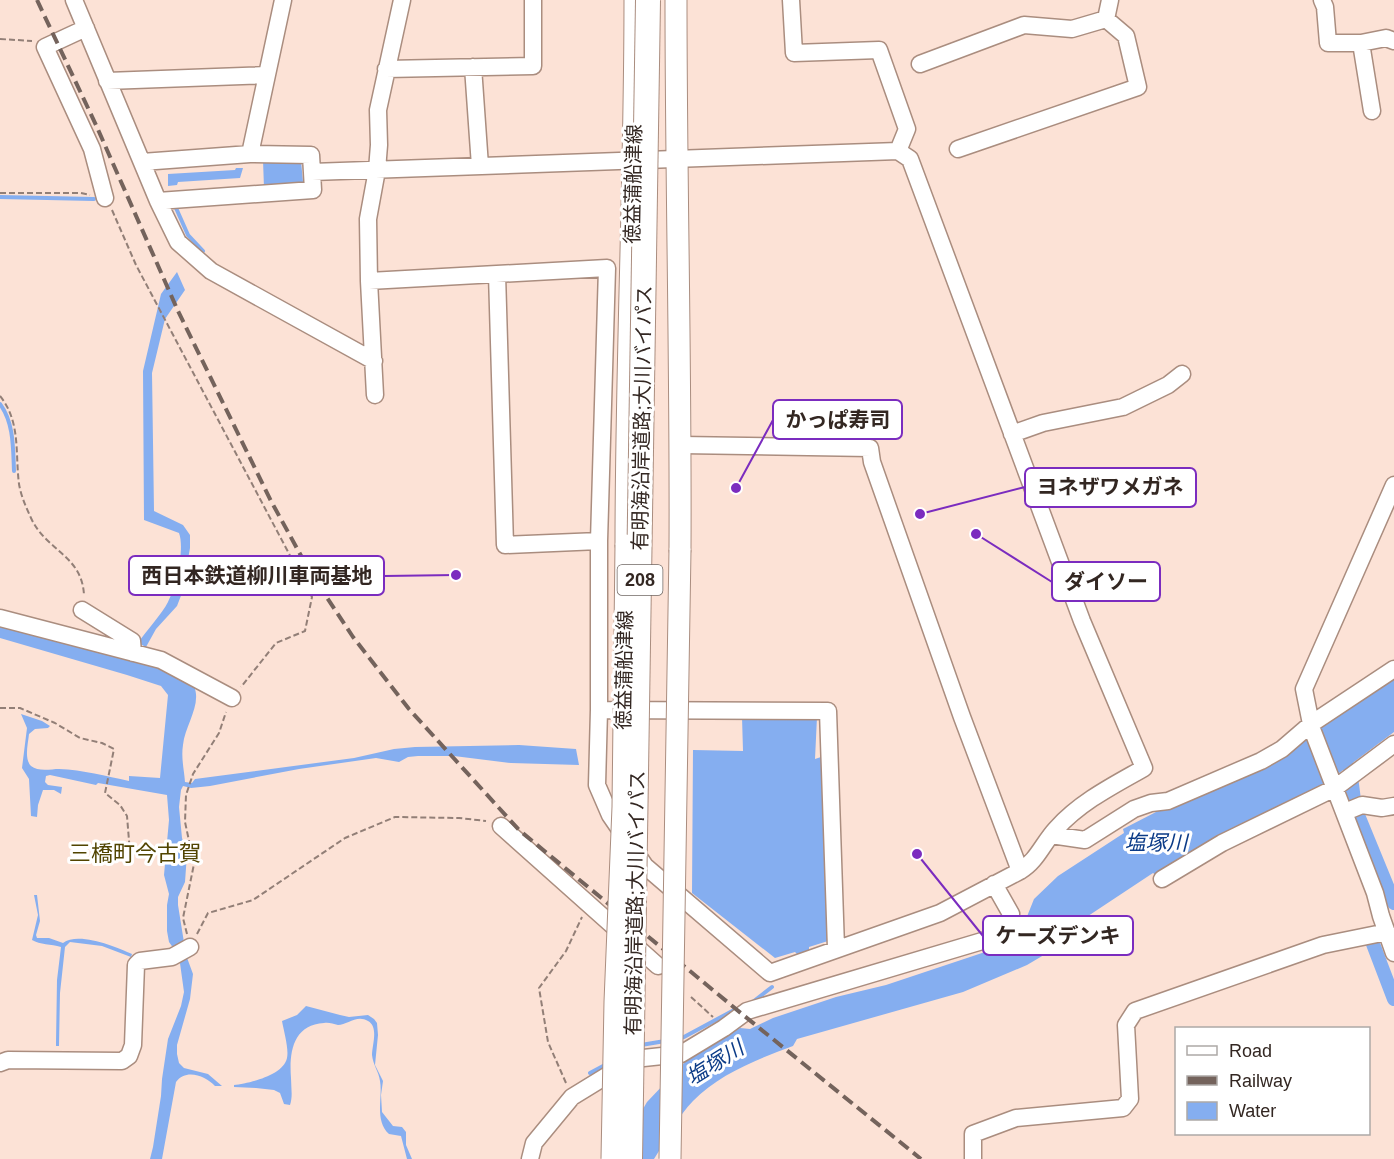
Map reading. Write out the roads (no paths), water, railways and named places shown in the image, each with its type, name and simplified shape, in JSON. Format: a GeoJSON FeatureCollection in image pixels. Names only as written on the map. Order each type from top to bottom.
{"type":"FeatureCollection","features":[{"type":"Feature","properties":{"kind":"highway","name":"有明海沿岸道路;大川バイパス"},"geometry":{"type":"LineString","coordinates":[[630,1159],[648,0]]}},
{"type":"Feature","properties":{"kind":"main road","name":"徳益蒲船津線"},"geometry":{"type":"LineString","coordinates":[[612,1159],[623,807],[626,463],[635,105],[635,0]]}},
{"type":"Feature","properties":{"kind":"main road"},"geometry":{"type":"LineString","coordinates":[[670,1159],[681,445],[676,0]]}},
{"type":"Feature","properties":{"kind":"street"},"geometry":{"type":"LineString","coordinates":[[74,0],[141,162],[178,242],[212,271],[374,361]]}},
{"type":"Feature","properties":{"kind":"street"},"geometry":{"type":"LineString","coordinates":[[250,154],[284,0]]}},
{"type":"Feature","properties":{"kind":"street"},"geometry":{"type":"LineString","coordinates":[[375,395],[369,281],[369,219],[377,170],[378,110],[402,0]]}},
{"type":"Feature","properties":{"kind":"street"},"geometry":{"type":"LineString","coordinates":[[386,69],[533,66],[533,0]]}},
{"type":"Feature","properties":{"kind":"street"},"geometry":{"type":"LineString","coordinates":[[791,0],[794,53],[879,50],[907,129],[898,152]]}},
{"type":"Feature","properties":{"kind":"street"},"geometry":{"type":"LineString","coordinates":[[1106,19],[1110,0]]}},
{"type":"Feature","properties":{"kind":"street"},"geometry":{"type":"LineString","coordinates":[[1322,0],[1325,7],[1328,43],[1361,43],[1386,38],[1394,41]]}},
{"type":"Feature","properties":{"kind":"street"},"geometry":{"type":"LineString","coordinates":[[920,64],[1024,25],[1072,29],[1106,19]]}},
{"type":"Feature","properties":{"kind":"street"},"geometry":{"type":"LineString","coordinates":[[958,149],[1138,87],[1126,36],[1106,19]]}},
{"type":"Feature","properties":{"kind":"street"},"geometry":{"type":"LineString","coordinates":[[86,28],[45,47],[93,149],[105,198]]}},
{"type":"Feature","properties":{"kind":"street"},"geometry":{"type":"LineString","coordinates":[[1361,43],[1372,111]]}},
{"type":"Feature","properties":{"kind":"street"},"geometry":{"type":"LineString","coordinates":[[473,68],[480,166]]}},
{"type":"Feature","properties":{"kind":"street"},"geometry":{"type":"LineString","coordinates":[[107,81],[267,75]]}},
{"type":"Feature","properties":{"kind":"street"},"geometry":{"type":"LineString","coordinates":[[312,172],[898,152],[910,159],[1082,621],[1144,768],[1097,794],[1057,828],[1030,865],[1020,871],[940,913],[770,973],[645,866],[610,814],[597,785],[599,541],[607,268],[369,281]]}},
{"type":"Feature","properties":{"kind":"street"},"geometry":{"type":"LineString","coordinates":[[141,162],[250,154],[311,155],[313,190],[158,201]]}},
{"type":"Feature","properties":{"kind":"street"},"geometry":{"type":"LineString","coordinates":[[497,274],[505,545],[599,541]]}},
{"type":"Feature","properties":{"kind":"street"},"geometry":{"type":"LineString","coordinates":[[604,352],[629,351]]}},
{"type":"Feature","properties":{"kind":"street"},"geometry":{"type":"LineString","coordinates":[[1012,435],[1043,423],[1083,417],[1123,407],[1168,385],[1182,374]]}},
{"type":"Feature","properties":{"kind":"street"},"geometry":{"type":"LineString","coordinates":[[681,445],[870,448],[872,462],[904,555],[1020,871]]}},
{"type":"Feature","properties":{"kind":"street"},"geometry":{"type":"LineString","coordinates":[[1394,485],[1304,689],[1312,726],[1375,893],[1394,953]]}},
{"type":"Feature","properties":{"kind":"street"},"geometry":{"type":"LineString","coordinates":[[85,640],[88,614],[132,641],[133,653]]}},
{"type":"Feature","properties":{"kind":"street"},"geometry":{"type":"LineString","coordinates":[[0,618],[161,660],[232,698]]}},
{"type":"Feature","properties":{"kind":"street"},"geometry":{"type":"LineString","coordinates":[[1052,835],[1085,840],[1134,809],[1151,803],[1168,801],[1261,761],[1282,749],[1394,669]]}},
{"type":"Feature","properties":{"kind":"street"},"geometry":{"type":"LineString","coordinates":[[599,710],[828,711],[836,948]]}},
{"type":"Feature","properties":{"kind":"street"},"geometry":{"type":"LineString","coordinates":[[1162,879],[1222,843],[1335,788],[1394,744]]}},
{"type":"Feature","properties":{"kind":"street"},"geometry":{"type":"LineString","coordinates":[[1345,812],[1362,805],[1382,808],[1394,806]]}},
{"type":"Feature","properties":{"kind":"street"},"geometry":{"type":"LineString","coordinates":[[501,826],[658,966]]}},
{"type":"Feature","properties":{"kind":"street"},"geometry":{"type":"LineString","coordinates":[[530,1159],[534,1143],[572,1097],[634,1059],[681,1054],[747,1011],[999,936],[1011,914],[994,884]]}},
{"type":"Feature","properties":{"kind":"street"},"geometry":{"type":"LineString","coordinates":[[973,1159],[973,1134],[1016,1118],[1123,1108],[1130,1099],[1126,1025],[1135,1011],[1323,945],[1387,932]]}},
{"type":"Feature","properties":{"kind":"street"},"geometry":{"type":"LineString","coordinates":[[0,1063],[8,1060],[122,1061],[129,1056],[133,1045],[136,964],[140,961],[172,957],[190,947]]}},
{"type":"Feature","properties":{"kind":"water"},"geometry":{"type":"Polygon","coordinates":[[[263,160],[301,161],[303,182],[300,185],[264,188],[263,160]]]}},
{"type":"Feature","properties":{"kind":"water"},"geometry":{"type":"Polygon","coordinates":[[[243,168],[240,178],[178,182],[177,185],[168,186],[168,174],[235,170],[243,168]]]}},
{"type":"Feature","properties":{"kind":"water"},"geometry":{"type":"Polygon","coordinates":[[[177,272],[185,290],[165,319],[152,373],[154,511],[183,525],[190,535],[190,548],[182,593],[177,606],[156,629],[146,647],[138,643],[168,602],[177,578],[181,548],[179,533],[144,520],[143,371],[161,294],[177,272]]]}},
{"type":"Feature","properties":{"kind":"water"},"geometry":{"type":"Polygon","coordinates":[[[0,623],[159,665],[194,686],[195,708],[182,750],[185,782],[192,783],[195,779],[354,758],[415,747],[519,745],[576,749],[579,765],[511,763],[454,756],[408,757],[399,762],[376,758],[299,769],[210,786],[191,788],[183,786],[179,807],[182,838],[187,854],[185,882],[178,897],[178,905],[186,955],[193,974],[190,999],[177,1045],[177,1054],[179,1063],[184,1068],[208,1074],[222,1086],[215,1086],[207,1079],[190,1074],[176,1082],[162,1159],[150,1159],[168,1039],[184,992],[179,956],[169,942],[167,931],[169,894],[164,875],[169,820],[167,795],[98,783],[96,785],[50,775],[46,776],[45,782],[48,785],[62,787],[61,794],[54,790],[43,790],[37,817],[31,816],[29,779],[22,768],[27,728],[21,714],[50,726],[35,729],[29,734],[28,759],[34,768],[77,771],[129,781],[129,776],[160,778],[168,695],[161,686],[0,638],[0,623]]]}},
{"type":"Feature","properties":{"kind":"water","name":"塩塚川"},"geometry":{"type":"Polygon","coordinates":[[[1394,678],[1394,732],[1319,788],[1156,875],[1153,873],[1082,920],[1080,926],[1054,949],[1027,965],[963,992],[797,1039],[793,1046],[740,1068],[703,1091],[693,1101],[677,1121],[654,1159],[614,1159],[647,1102],[685,1062],[740,1028],[750,1029],[773,1018],[836,997],[886,985],[1000,947],[1022,929],[1034,899],[1058,876],[1124,833],[1123,829],[1317,729],[1394,678]]]}},
{"type":"Feature","properties":{"kind":"water"},"geometry":{"type":"Polygon","coordinates":[[[742,717],[817,717],[815,759],[821,757],[828,941],[809,947],[809,951],[798,955],[795,952],[775,958],[692,893],[693,750],[743,751],[742,717]]]}},
{"type":"Feature","properties":{"kind":"water"},"geometry":{"type":"Polygon","coordinates":[[[34,895],[37,895],[40,921],[37,938],[49,938],[63,943],[70,940],[87,939],[108,944],[132,954],[131,957],[102,946],[70,942],[65,947],[60,993],[59,1046],[56,1046],[57,980],[61,947],[32,940],[38,915],[34,895]]]}},
{"type":"Feature","properties":{"kind":"water"},"geometry":{"type":"Polygon","coordinates":[[[306,1006],[349,1017],[368,1015],[377,1023],[375,1065],[383,1081],[382,1112],[393,1126],[402,1127],[406,1132],[406,1145],[412,1159],[407,1159],[401,1136],[389,1134],[384,1128],[380,1116],[380,1081],[374,1062],[372,1055],[374,1032],[371,1024],[364,1019],[356,1019],[341,1025],[328,1023],[314,1025],[299,1034],[292,1050],[290,1105],[284,1104],[280,1093],[274,1090],[234,1087],[234,1085],[265,1078],[279,1070],[287,1058],[282,1021],[297,1015],[306,1006]]]}},
{"type":"Feature","properties":{"kind":"waterway"},"geometry":{"type":"LineString","coordinates":[[0,197],[94,199]]}},
{"type":"Feature","properties":{"kind":"waterway"},"geometry":{"type":"LineString","coordinates":[[176,208],[188,235],[203,251]]}},
{"type":"Feature","properties":{"kind":"waterway"},"geometry":{"type":"LineString","coordinates":[[0,404],[10,427],[14,471]]}},
{"type":"Feature","properties":{"kind":"waterway"},"geometry":{"type":"LineString","coordinates":[[1350,769],[1355,808],[1394,903]]}},
{"type":"Feature","properties":{"kind":"waterway"},"geometry":{"type":"LineString","coordinates":[[1373,944],[1394,999]]}},
{"type":"Feature","properties":{"kind":"waterway"},"geometry":{"type":"LineString","coordinates":[[754,1001],[772,987]]}},
{"type":"Feature","properties":{"kind":"waterway"},"geometry":{"type":"LineString","coordinates":[[679,1038],[736,1009]]}},
{"type":"Feature","properties":{"kind":"waterway"},"geometry":{"type":"LineString","coordinates":[[641,1045],[665,1041]]}},
{"type":"Feature","properties":{"kind":"waterway"},"geometry":{"type":"LineString","coordinates":[[590,1073],[605,1065]]}},
{"type":"Feature","properties":{"kind":"railway"},"geometry":{"type":"LineString","coordinates":[[37,0],[96,125],[178,311],[271,501],[310,572],[353,637],[409,709],[519,830],[921,1159]]}},
{"type":"Feature","properties":{"kind":"place","name":"かっぱ寿司"},"geometry":{"type":"Point","coordinates":[736,488]}},
{"type":"Feature","properties":{"kind":"place","name":"ヨネザワメガネ"},"geometry":{"type":"Point","coordinates":[920,514]}},
{"type":"Feature","properties":{"kind":"place","name":"ダイソー"},"geometry":{"type":"Point","coordinates":[976,534]}},
{"type":"Feature","properties":{"kind":"place","name":"西日本鉄道柳川車両基地"},"geometry":{"type":"Point","coordinates":[456,575]}},
{"type":"Feature","properties":{"kind":"place","name":"ケーズデンキ"},"geometry":{"type":"Point","coordinates":[917,854]}},
{"type":"Feature","properties":{"kind":"district","name":"三橋町今古賀"},"geometry":{"type":"Point","coordinates":[135,853]}}]}
